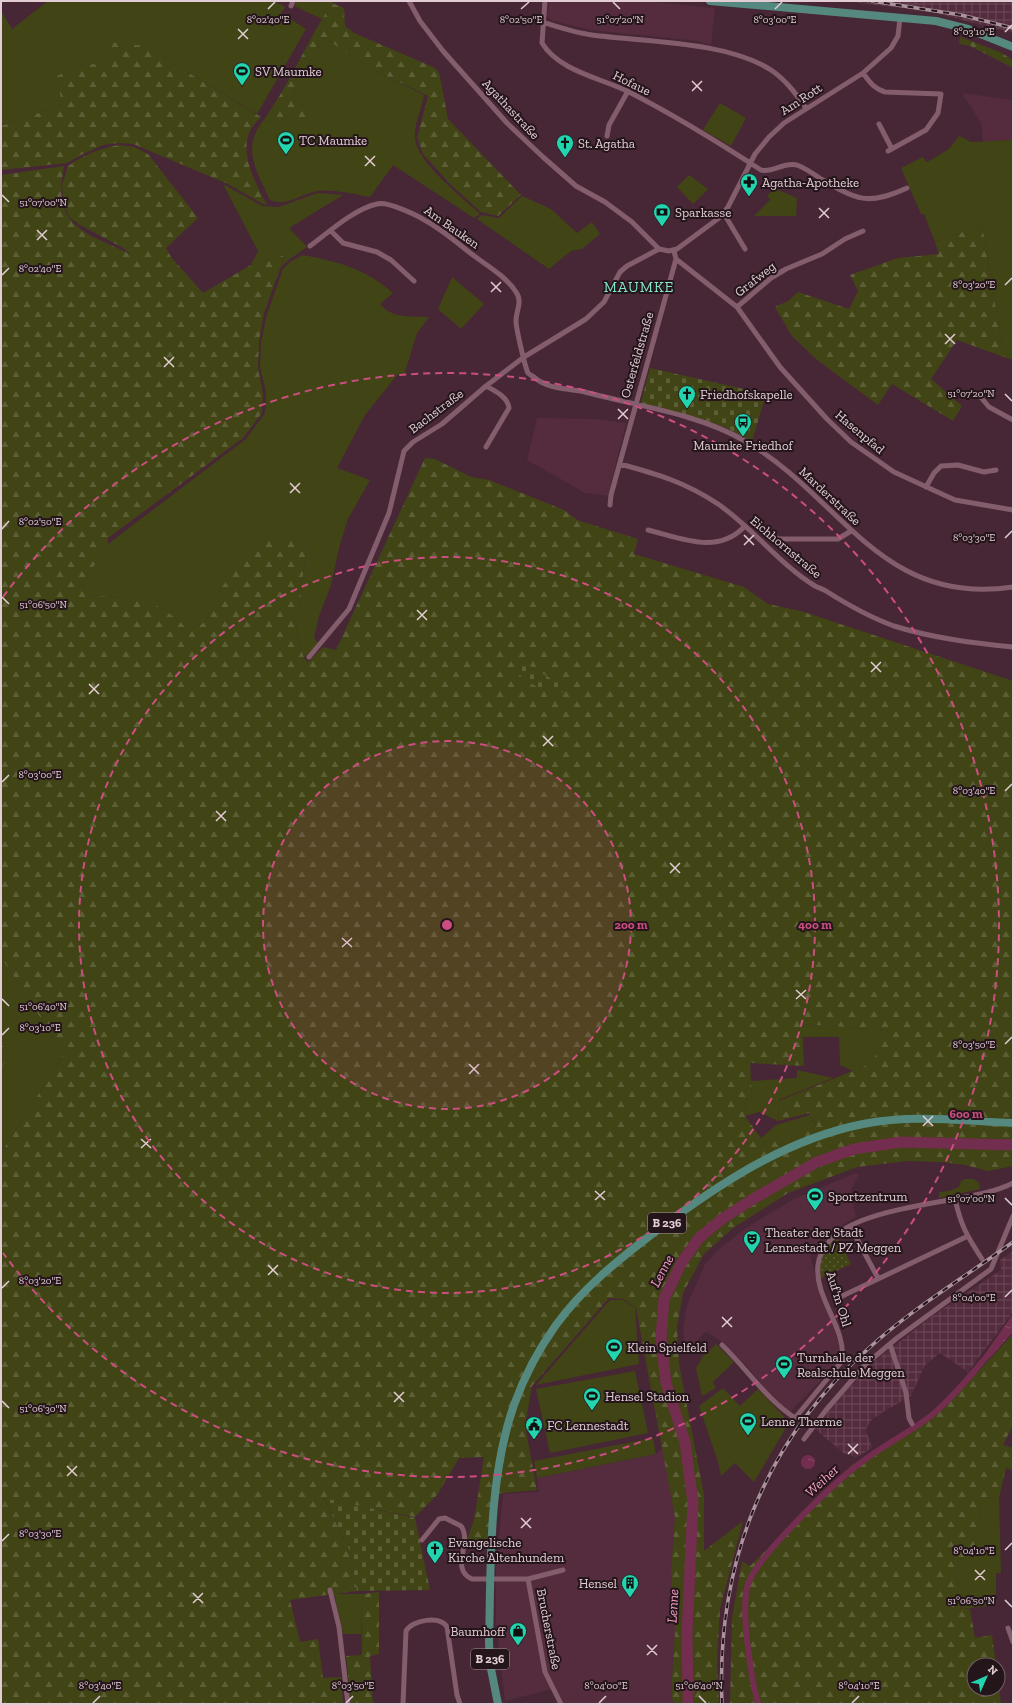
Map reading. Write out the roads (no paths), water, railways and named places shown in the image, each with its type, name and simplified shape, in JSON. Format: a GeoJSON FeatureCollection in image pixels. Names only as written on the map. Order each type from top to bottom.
{"type":"FeatureCollection","features":[{"type":"Feature","properties":{"kind":"main road"},"geometry":{"type":"LineString","coordinates":[[710,1],[936,21],[968,29],[1013,47]]}},
{"type":"Feature","properties":{"kind":"main road","name":"B 236"},"geometry":{"type":"LineString","coordinates":[[498,1704],[490,1657],[491,1578],[496,1484],[501,1454],[514,1407],[536,1356],[556,1324],[582,1294],[628,1253],[666,1224],[736,1175],[765,1158],[802,1142],[829,1132],[866,1123],[919,1118],[1013,1123]]}},
{"type":"Feature","properties":{"kind":"street","name":"Agathastraße"},"geometry":{"type":"LineString","coordinates":[[409,1],[420,21],[443,51],[507,123],[576,186],[605,202],[632,222],[659,249]]}},
{"type":"Feature","properties":{"kind":"street","name":"Hofaue"},"geometry":{"type":"LineString","coordinates":[[544,1],[542,43],[552,56],[571,67],[628,92],[764,171],[785,164],[798,166],[857,198],[870,200],[887,197],[907,188]]}},
{"type":"Feature","properties":{"kind":"street","name":"Am Rott"},"geometry":{"type":"LineString","coordinates":[[674,251],[719,218],[755,154],[769,137],[784,123],[806,108],[863,73],[895,43],[900,18]]}},
{"type":"Feature","properties":{"kind":"street"},"geometry":{"type":"LineString","coordinates":[[542,22],[591,35],[703,47],[743,58],[761,64],[772,71],[784,81],[806,108]]}},
{"type":"Feature","properties":{"kind":"street"},"geometry":{"type":"LineString","coordinates":[[863,73],[872,86],[878,90],[941,94],[938,113],[926,130],[890,150],[879,124]]}},
{"type":"Feature","properties":{"kind":"street"},"geometry":{"type":"LineString","coordinates":[[607,136],[609,125],[628,92]]}},
{"type":"Feature","properties":{"kind":"street","name":"Am Bauken"},"geometry":{"type":"LineString","coordinates":[[310,246],[363,209],[380,203],[413,214],[431,224],[500,276],[516,292],[520,303],[516,322],[528,372],[547,386],[582,391],[635,404]]}},
{"type":"Feature","properties":{"kind":"street"},"geometry":{"type":"LineString","coordinates":[[723,212],[745,249]]}},
{"type":"Feature","properties":{"kind":"street"},"geometry":{"type":"LineString","coordinates":[[331,231],[343,243],[377,252],[390,260],[414,281]]}},
{"type":"Feature","properties":{"kind":"street","name":"Grafweg"},"geometry":{"type":"LineString","coordinates":[[676,258],[737,307],[771,278],[786,269],[822,254],[845,239],[863,231]]}},
{"type":"Feature","properties":{"kind":"street"},"geometry":{"type":"LineString","coordinates":[[659,249],[674,251],[676,258]]}},
{"type":"Feature","properties":{"kind":"street","name":"Bachstraße"},"geometry":{"type":"LineString","coordinates":[[309,657],[349,609],[388,513],[404,451],[413,442],[442,424],[486,386],[524,357],[593,314],[604,302],[620,272],[627,266],[659,249]]}},
{"type":"Feature","properties":{"kind":"street","name":"Osterfeldstraße"},"geometry":{"type":"LineString","coordinates":[[610,505],[611,495],[635,404],[676,258]]}},
{"type":"Feature","properties":{"kind":"street","name":"Hasenpfad"},"geometry":{"type":"LineString","coordinates":[[737,307],[780,367],[827,419],[851,442],[894,472],[955,500],[1013,510]]}},
{"type":"Feature","properties":{"kind":"street"},"geometry":{"type":"LineString","coordinates":[[486,386],[500,394],[509,403],[509,408],[486,447]]}},
{"type":"Feature","properties":{"kind":"street"},"geometry":{"type":"LineString","coordinates":[[979,395],[989,407],[1013,420]]}},
{"type":"Feature","properties":{"kind":"street","name":"Marderstraße"},"geometry":{"type":"LineString","coordinates":[[635,404],[712,426],[745,441],[790,475],[878,554],[907,571],[937,583],[965,589],[999,589],[1013,587]]}},
{"type":"Feature","properties":{"kind":"street","name":"Eichhornstraße"},"geometry":{"type":"LineString","coordinates":[[620,464],[684,484],[719,505],[784,563],[816,587],[870,616],[922,634],[963,642],[1013,647]]}},
{"type":"Feature","properties":{"kind":"street"},"geometry":{"type":"LineString","coordinates":[[926,487],[934,473],[941,466],[958,465],[984,472],[996,470]]}},
{"type":"Feature","properties":{"kind":"street"},"geometry":{"type":"LineString","coordinates":[[648,530],[699,542],[717,543],[736,536],[744,527]]}},
{"type":"Feature","properties":{"kind":"street"},"geometry":{"type":"LineString","coordinates":[[774,537],[780,539],[838,539],[851,531]]}},
{"type":"Feature","properties":{"kind":"street","name":"Auf'm Ohl"},"geometry":{"type":"LineString","coordinates":[[722,1345],[741,1363],[783,1410],[795,1418],[842,1361],[841,1342],[823,1292],[818,1272],[818,1263],[823,1249],[828,1241],[865,1218],[994,1192],[1013,1182]]}},
{"type":"Feature","properties":{"kind":"street"},"geometry":{"type":"LineString","coordinates":[[955,1199],[966,1236],[982,1259]]}},
{"type":"Feature","properties":{"kind":"street"},"geometry":{"type":"LineString","coordinates":[[804,1440],[826,1410],[866,1364],[890,1344],[992,1269],[1013,1216]]}},
{"type":"Feature","properties":{"kind":"street"},"geometry":{"type":"LineString","coordinates":[[850,1226],[878,1278]]}},
{"type":"Feature","properties":{"kind":"street"},"geometry":{"type":"LineString","coordinates":[[836,1299],[966,1236]]}},
{"type":"Feature","properties":{"kind":"street"},"geometry":{"type":"LineString","coordinates":[[890,1344],[906,1393],[909,1418],[912,1424]]}},
{"type":"Feature","properties":{"kind":"street"},"geometry":{"type":"LineString","coordinates":[[422,1540],[439,1519],[445,1518],[461,1526],[465,1534],[461,1563],[466,1575],[472,1579],[528,1579],[563,1570]]}},
{"type":"Feature","properties":{"kind":"street","name":"Brucherstraße"},"geometry":{"type":"LineString","coordinates":[[528,1579],[545,1672],[560,1704]]}},
{"type":"Feature","properties":{"kind":"street"},"geometry":{"type":"LineString","coordinates":[[330,1590],[339,1626],[348,1704]]}},
{"type":"Feature","properties":{"kind":"street"},"geometry":{"type":"LineString","coordinates":[[403,1704],[406,1630],[413,1623],[438,1620],[444,1622],[447,1627],[457,1695],[460,1704]]}},
{"type":"Feature","properties":{"kind":"street"},"geometry":{"type":"LineString","coordinates":[[1008,1628],[1013,1642]]}},
{"type":"Feature","properties":{"kind":"water"},"geometry":{"type":"Polygon","coordinates":[[[1013,1314],[1013,1332],[990,1358],[987,1351],[1013,1314]]]}},
{"type":"Feature","properties":{"kind":"water"},"geometry":{"type":"Polygon","coordinates":[[[808,1455],[813,1457],[815,1462],[813,1467],[808,1469],[803,1467],[801,1462],[803,1457],[808,1455]]]}},
{"type":"Feature","properties":{"kind":"waterway","name":"Lenne"},"geometry":{"type":"LineString","coordinates":[[688,1704],[687,1634],[693,1503],[685,1442],[666,1383],[661,1338],[664,1299],[682,1262],[699,1238],[722,1219],[753,1199],[817,1162],[854,1149],[901,1142],[1013,1145]]}},
{"type":"Feature","properties":{"kind":"waterway","name":"Weiher"},"geometry":{"type":"LineString","coordinates":[[758,1704],[747,1643],[745,1610],[748,1584],[755,1571],[781,1539],[832,1487],[868,1457],[932,1415],[956,1392],[994,1348]]}},
{"type":"Feature","properties":{"kind":"railway"},"geometry":{"type":"LineString","coordinates":[[872,1],[961,15],[1013,28]]}},
{"type":"Feature","properties":{"kind":"railway"},"geometry":{"type":"LineString","coordinates":[[722,1704],[722,1653],[728,1603],[738,1555],[754,1509],[775,1465],[801,1423],[832,1384],[886,1333],[921,1306],[1013,1242]]}},
{"type":"Feature","properties":{"kind":"place","name":"SV Maumke"},"geometry":{"type":"Point","coordinates":[242,86]}},
{"type":"Feature","properties":{"kind":"place","name":"TC Maumke"},"geometry":{"type":"Point","coordinates":[286,155]}},
{"type":"Feature","properties":{"kind":"place","name":"St. Agatha"},"geometry":{"type":"Point","coordinates":[565,158]}},
{"type":"Feature","properties":{"kind":"place","name":"Agatha-Apotheke"},"geometry":{"type":"Point","coordinates":[749,197]}},
{"type":"Feature","properties":{"kind":"place","name":"Sparkasse"},"geometry":{"type":"Point","coordinates":[662,227]}},
{"type":"Feature","properties":{"kind":"place","name":"Friedhofskapelle"},"geometry":{"type":"Point","coordinates":[687,409]}},
{"type":"Feature","properties":{"kind":"place","name":"Maumke Friedhof"},"geometry":{"type":"Point","coordinates":[743,437]}},
{"type":"Feature","properties":{"kind":"place","name":"Sportzentrum"},"geometry":{"type":"Point","coordinates":[815,1211]}},
{"type":"Feature","properties":{"kind":"place","name":"Theater der Stadt Lennestadt / PZ Meggen"},"geometry":{"type":"Point","coordinates":[752,1254]}},
{"type":"Feature","properties":{"kind":"place","name":"Klein Spielfeld"},"geometry":{"type":"Point","coordinates":[614,1362]}},
{"type":"Feature","properties":{"kind":"place","name":"Turnhalle der Realschule Meggen"},"geometry":{"type":"Point","coordinates":[784,1379]}},
{"type":"Feature","properties":{"kind":"place","name":"Hensel Stadion"},"geometry":{"type":"Point","coordinates":[592,1411]}},
{"type":"Feature","properties":{"kind":"place","name":"Lenne Therme"},"geometry":{"type":"Point","coordinates":[748,1436]}},
{"type":"Feature","properties":{"kind":"place","name":"FC Lennestadt"},"geometry":{"type":"Point","coordinates":[534,1440]}},
{"type":"Feature","properties":{"kind":"place","name":"Evangelische Kirche Altenhundem"},"geometry":{"type":"Point","coordinates":[435,1564]}},
{"type":"Feature","properties":{"kind":"place","name":"Hensel"},"geometry":{"type":"Point","coordinates":[630,1598]}},
{"type":"Feature","properties":{"kind":"place","name":"Baumhoff"},"geometry":{"type":"Point","coordinates":[518,1646]}},
{"type":"Feature","properties":{"kind":"district","name":"MAUMKE"},"geometry":{"type":"Point","coordinates":[639,287]}}]}
